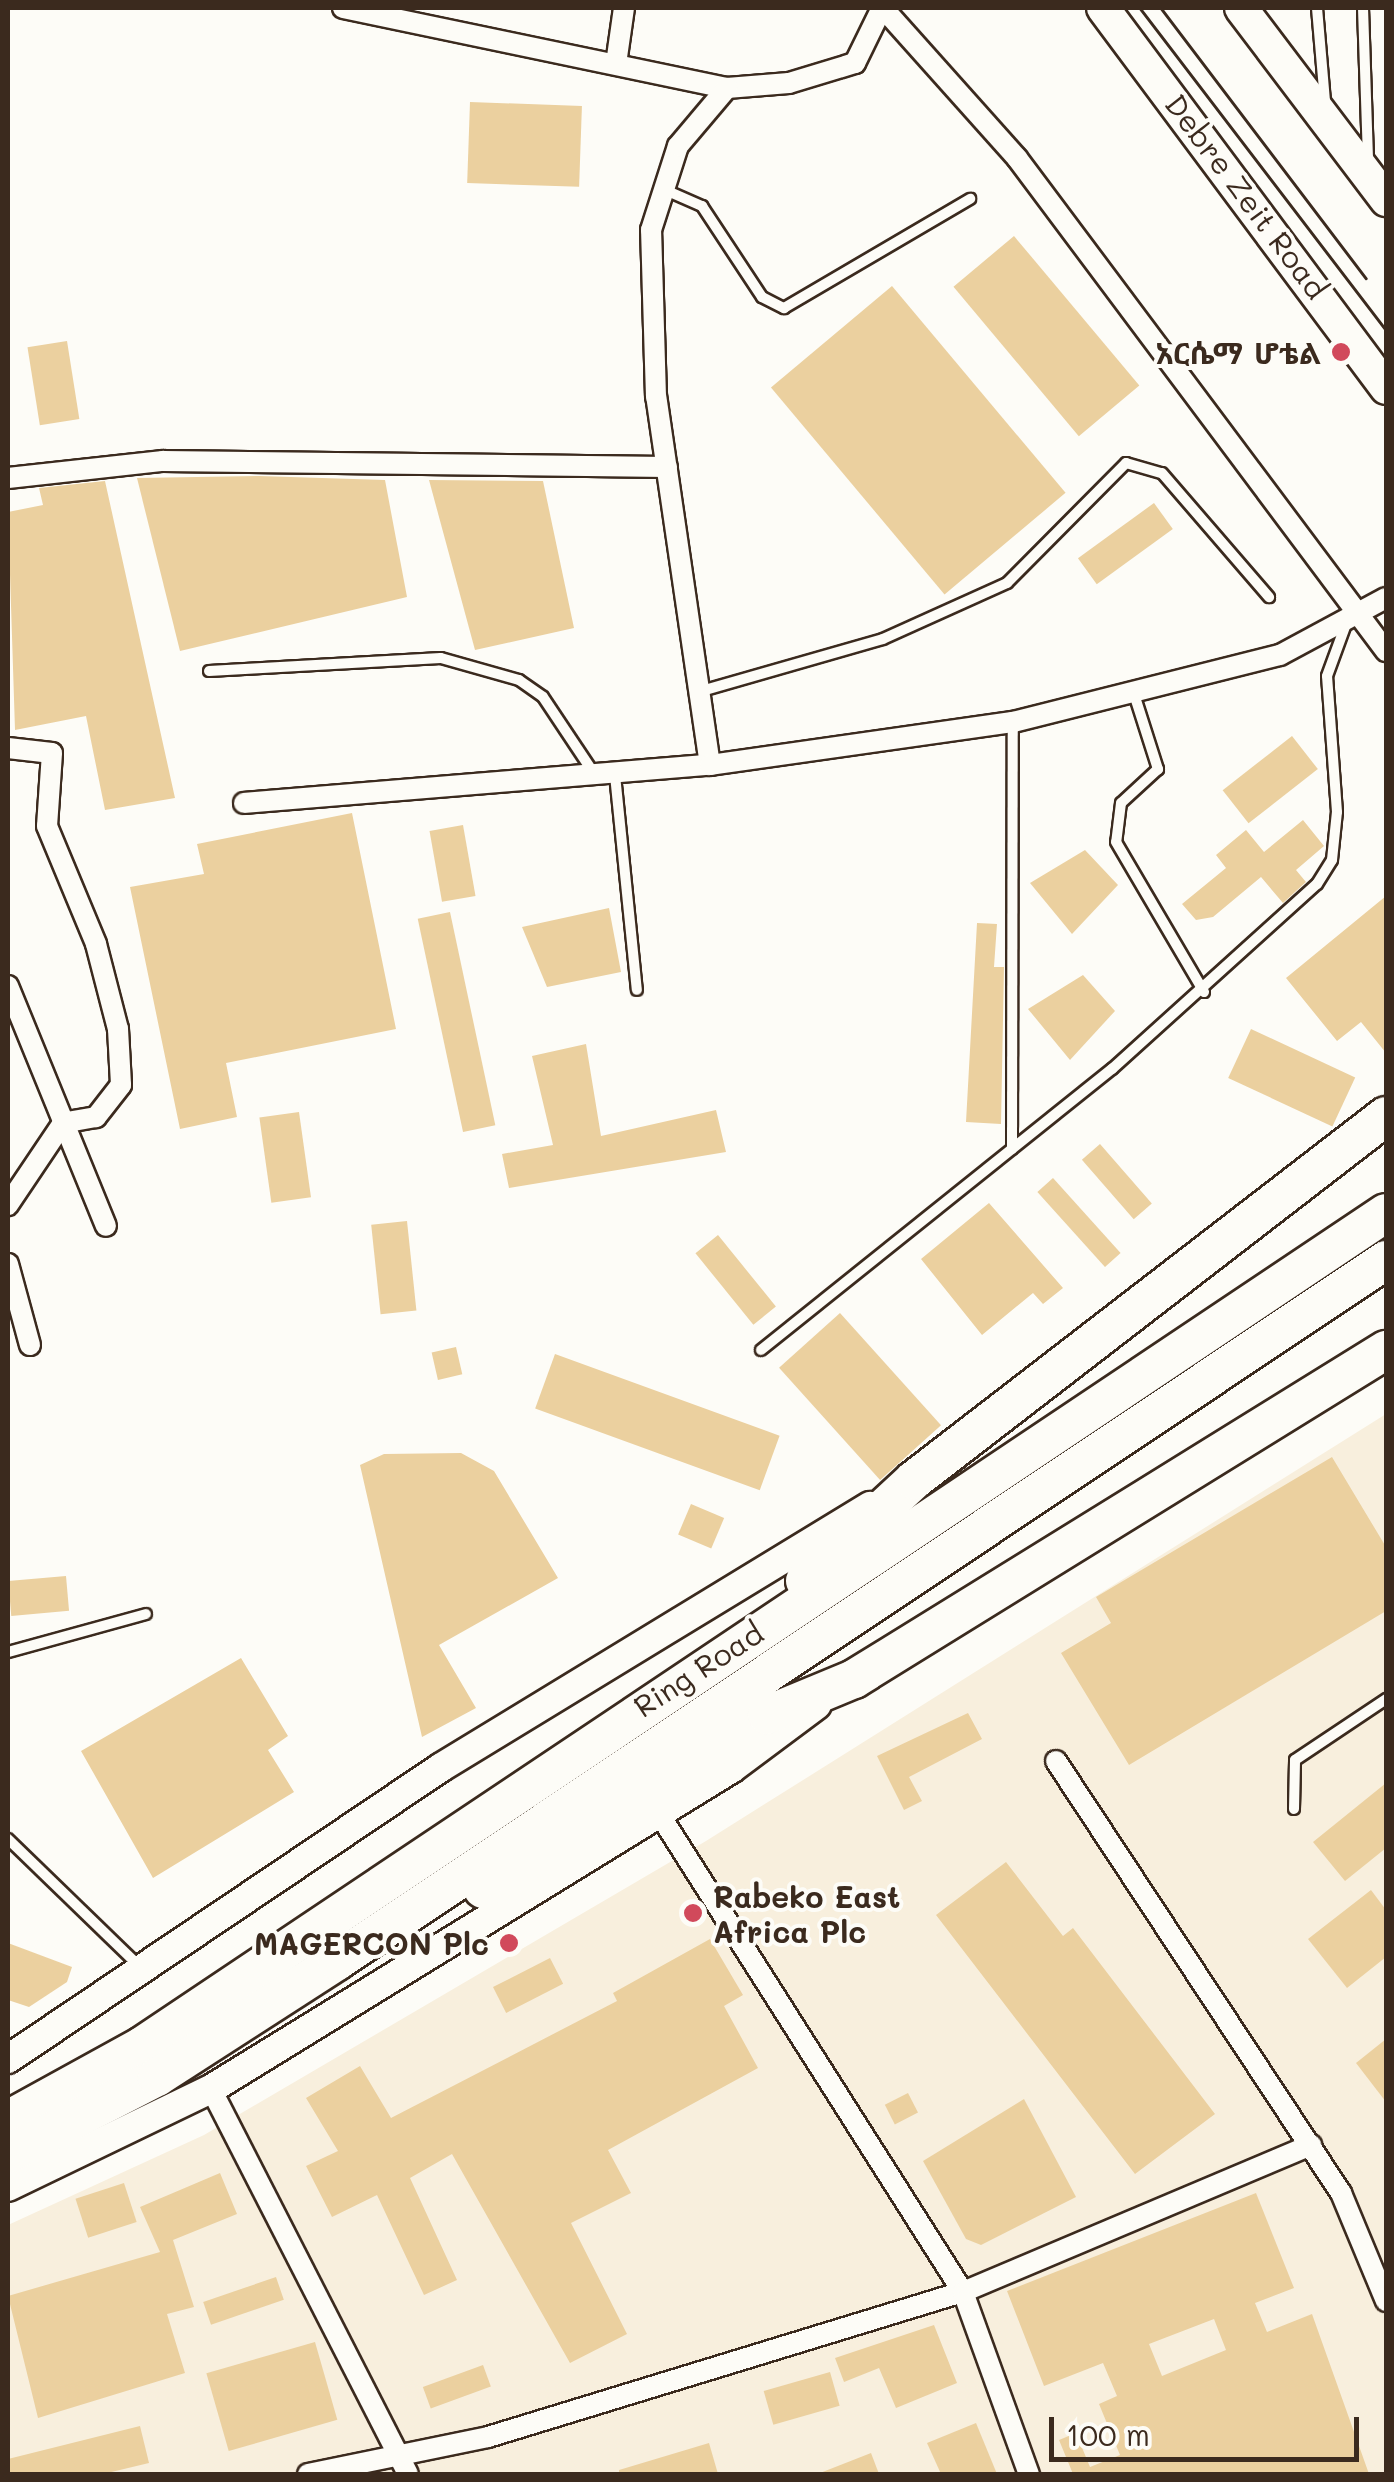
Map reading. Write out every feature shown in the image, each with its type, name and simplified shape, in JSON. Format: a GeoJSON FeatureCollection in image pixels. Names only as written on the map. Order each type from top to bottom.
{"type":"FeatureCollection","features":[{"type":"Feature","properties":{"kind":"highway"},"geometry":{"type":"LineString","coordinates":[[754,1632],[914,1480],[1386,1116]]}},
{"type":"Feature","properties":{"kind":"highway","name":"Ring Road"},"geometry":{"type":"LineString","coordinates":[[8,2120],[142,2046],[754,1632],[1386,1214]]}},
{"type":"Feature","properties":{"kind":"highway","name":"Ring Road"},"geometry":{"type":"LineString","coordinates":[[8,2154],[157,2077],[337,1961],[1386,1260]]}},
{"type":"Feature","properties":{"kind":"highway"},"geometry":{"type":"LineString","coordinates":[[337,1961],[494,1884],[767,1715],[854,1679],[1386,1350]]}},
{"type":"Feature","properties":{"kind":"main road","name":"Debre Zeit Road"},"geometry":{"type":"LineString","coordinates":[[1103,8],[1386,388]]}},
{"type":"Feature","properties":{"kind":"main road"},"geometry":{"type":"LineString","coordinates":[[1241,8],[1386,200]]}},
{"type":"Feature","properties":{"kind":"street"},"geometry":{"type":"LineString","coordinates":[[343,8],[727,88],[790,83],[856,63],[882,8],[1017,158],[1386,651]]}},
{"type":"Feature","properties":{"kind":"street"},"geometry":{"type":"LineString","coordinates":[[616,64],[624,8]]}},
{"type":"Feature","properties":{"kind":"street"},"geometry":{"type":"LineString","coordinates":[[710,765],[697,692],[652,340],[658,186],[727,88]]}},
{"type":"Feature","properties":{"kind":"street"},"geometry":{"type":"LineString","coordinates":[[8,478],[163,460],[668,467]]}},
{"type":"Feature","properties":{"kind":"street"},"geometry":{"type":"LineString","coordinates":[[244,803],[710,765],[1013,722],[1135,697],[1280,655],[1355,611],[1386,598]]}},
{"type":"Feature","properties":{"kind":"street"},"geometry":{"type":"LineString","coordinates":[[8,748],[52,753],[48,826],[118,1029],[114,1102],[96,1118],[63,1123],[8,1205]]}},
{"type":"Feature","properties":{"kind":"street"},"geometry":{"type":"LineString","coordinates":[[8,986],[106,1226]]}},
{"type":"Feature","properties":{"kind":"street"},"geometry":{"type":"LineString","coordinates":[[8,1264],[30,1346]]}},
{"type":"Feature","properties":{"kind":"street"},"geometry":{"type":"LineString","coordinates":[[8,2059],[730,1584],[914,1480]]}},
{"type":"Feature","properties":{"kind":"street"},"geometry":{"type":"LineString","coordinates":[[8,2186],[212,2089],[658,1812],[854,1679]]}},
{"type":"Feature","properties":{"kind":"street"},"geometry":{"type":"LineString","coordinates":[[1056,1761],[1310,2145],[1386,2302]]}},
{"type":"Feature","properties":{"kind":"street"},"geometry":{"type":"LineString","coordinates":[[658,1812],[963,2292],[1028,2474]]}},
{"type":"Feature","properties":{"kind":"street"},"geometry":{"type":"LineString","coordinates":[[212,2089],[404,2465]]}},
{"type":"Feature","properties":{"kind":"street"},"geometry":{"type":"LineString","coordinates":[[308,2474],[404,2465],[963,2292],[1310,2145]]}},
{"type":"Feature","properties":{"kind":"lane"},"geometry":{"type":"LineString","coordinates":[[1317,8],[1326,117]]}},
{"type":"Feature","properties":{"kind":"lane"},"geometry":{"type":"LineString","coordinates":[[1364,8],[1368,172]]}},
{"type":"Feature","properties":{"kind":"lane"},"geometry":{"type":"LineString","coordinates":[[658,186],[702,206],[762,297],[784,308],[970,199]]}},
{"type":"Feature","properties":{"kind":"lane"},"geometry":{"type":"LineString","coordinates":[[697,692],[883,640],[1007,583],[1126,462],[1162,473],[1269,597]]}},
{"type":"Feature","properties":{"kind":"lane"},"geometry":{"type":"LineString","coordinates":[[761,1350],[1204,992],[1332,860],[1327,676],[1355,611]]}},
{"type":"Feature","properties":{"kind":"lane"},"geometry":{"type":"LineString","coordinates":[[209,671],[441,658],[519,680],[543,698],[606,775],[636,990]]}},
{"type":"Feature","properties":{"kind":"lane"},"geometry":{"type":"LineString","coordinates":[[1135,697],[1158,769],[1121,802],[1116,842],[1204,992]]}},
{"type":"Feature","properties":{"kind":"lane"},"geometry":{"type":"LineString","coordinates":[[1012,1149],[1013,722]]}},
{"type":"Feature","properties":{"kind":"lane"},"geometry":{"type":"LineString","coordinates":[[8,1652],[146,1614]]}},
{"type":"Feature","properties":{"kind":"lane"},"geometry":{"type":"LineString","coordinates":[[1294,1810],[1294,1760],[1386,1699]]}},
{"type":"Feature","properties":{"kind":"lane"},"geometry":{"type":"LineString","coordinates":[[8,1840],[141,1968]]}},
{"type":"Feature","properties":{"kind":"shaded area"},"geometry":{"type":"Polygon","coordinates":[[[1386,1414],[1386,2474],[8,2474],[8,2225],[204,2135],[706,1841],[1386,1414]]]}},
{"type":"Feature","properties":{"kind":"building"},"geometry":{"type":"Polygon","coordinates":[[[470,102],[582,106],[579,187],[467,183],[470,102]]]}},
{"type":"Feature","properties":{"kind":"building"},"geometry":{"type":"Polygon","coordinates":[[[1014,236],[1139,385],[1079,436],[953,287],[1014,236]]]}},
{"type":"Feature","properties":{"kind":"building"},"geometry":{"type":"Polygon","coordinates":[[[892,286],[1066,493],[945,594],[771,388],[892,286]]]}},
{"type":"Feature","properties":{"kind":"building"},"geometry":{"type":"Polygon","coordinates":[[[67,341],[79,419],[40,425],[27,347],[67,341]]]}},
{"type":"Feature","properties":{"kind":"building"},"geometry":{"type":"Polygon","coordinates":[[[137,478],[385,480],[407,597],[180,651],[137,478]]]}},
{"type":"Feature","properties":{"kind":"building"},"geometry":{"type":"Polygon","coordinates":[[[429,480],[543,481],[574,628],[475,650],[429,480]]]}},
{"type":"Feature","properties":{"kind":"building"},"geometry":{"type":"Polygon","coordinates":[[[105,481],[175,798],[105,810],[86,716],[15,730],[8,512],[43,505],[39,488],[105,481]]]}},
{"type":"Feature","properties":{"kind":"building"},"geometry":{"type":"Polygon","coordinates":[[[1154,503],[1173,529],[1097,584],[1078,558],[1154,503]]]}},
{"type":"Feature","properties":{"kind":"building"},"geometry":{"type":"Polygon","coordinates":[[[1292,736],[1318,769],[1249,823],[1223,790],[1292,736]]]}},
{"type":"Feature","properties":{"kind":"building"},"geometry":{"type":"Polygon","coordinates":[[[352,813],[396,1029],[226,1063],[237,1117],[180,1129],[130,887],[204,874],[197,844],[352,813]]]}},
{"type":"Feature","properties":{"kind":"building"},"geometry":{"type":"Polygon","coordinates":[[[1303,820],[1324,846],[1296,870],[1306,882],[1283,903],[1261,877],[1213,917],[1196,920],[1182,904],[1226,868],[1216,855],[1246,830],[1264,852],[1303,820]]]}},
{"type":"Feature","properties":{"kind":"building"},"geometry":{"type":"Polygon","coordinates":[[[463,825],[476,896],[442,902],[430,831],[463,825]]]}},
{"type":"Feature","properties":{"kind":"building"},"geometry":{"type":"Polygon","coordinates":[[[1085,850],[1118,885],[1072,934],[1030,883],[1085,850]]]}},
{"type":"Feature","properties":{"kind":"building"},"geometry":{"type":"Polygon","coordinates":[[[1386,896],[1386,1053],[1361,1022],[1337,1041],[1286,978],[1386,896]]]}},
{"type":"Feature","properties":{"kind":"building"},"geometry":{"type":"Polygon","coordinates":[[[609,908],[621,972],[547,987],[522,927],[609,908]]]}},
{"type":"Feature","properties":{"kind":"building"},"geometry":{"type":"Polygon","coordinates":[[[450,912],[495,1125],[463,1132],[418,919],[450,912]]]}},
{"type":"Feature","properties":{"kind":"building"},"geometry":{"type":"Polygon","coordinates":[[[977,923],[997,924],[994,967],[1004,967],[1001,1124],[966,1122],[977,923]]]}},
{"type":"Feature","properties":{"kind":"building"},"geometry":{"type":"Polygon","coordinates":[[[1083,975],[1115,1011],[1070,1060],[1028,1009],[1083,975]]]}},
{"type":"Feature","properties":{"kind":"building"},"geometry":{"type":"Polygon","coordinates":[[[1251,1029],[1355,1078],[1332,1127],[1228,1078],[1251,1029]]]}},
{"type":"Feature","properties":{"kind":"building"},"geometry":{"type":"Polygon","coordinates":[[[586,1044],[601,1136],[716,1110],[726,1152],[509,1188],[502,1154],[553,1145],[532,1056],[586,1044]]]}},
{"type":"Feature","properties":{"kind":"building"},"geometry":{"type":"Polygon","coordinates":[[[299,1112],[311,1197],[271,1203],[259,1118],[299,1112]]]}},
{"type":"Feature","properties":{"kind":"building"},"geometry":{"type":"Polygon","coordinates":[[[1100,1144],[1152,1204],[1134,1219],[1082,1160],[1100,1144]]]}},
{"type":"Feature","properties":{"kind":"building"},"geometry":{"type":"Polygon","coordinates":[[[1053,1178],[1121,1253],[1105,1267],[1037,1192],[1053,1178]]]}},
{"type":"Feature","properties":{"kind":"building"},"geometry":{"type":"Polygon","coordinates":[[[989,1203],[1063,1288],[1043,1304],[1033,1293],[982,1335],[921,1259],[989,1203]]]}},
{"type":"Feature","properties":{"kind":"building"},"geometry":{"type":"Polygon","coordinates":[[[407,1221],[416,1311],[381,1314],[371,1225],[407,1221]]]}},
{"type":"Feature","properties":{"kind":"building"},"geometry":{"type":"Polygon","coordinates":[[[718,1235],[776,1306],[753,1325],[695,1253],[718,1235]]]}},
{"type":"Feature","properties":{"kind":"building"},"geometry":{"type":"Polygon","coordinates":[[[840,1313],[941,1425],[880,1480],[779,1368],[840,1313]]]}},
{"type":"Feature","properties":{"kind":"building"},"geometry":{"type":"Polygon","coordinates":[[[456,1347],[462,1374],[438,1380],[432,1353],[456,1347]]]}},
{"type":"Feature","properties":{"kind":"building"},"geometry":{"type":"Polygon","coordinates":[[[555,1354],[780,1436],[760,1490],[535,1409],[555,1354]]]}},
{"type":"Feature","properties":{"kind":"building"},"geometry":{"type":"Polygon","coordinates":[[[461,1453],[494,1471],[558,1578],[439,1645],[476,1708],[422,1737],[360,1465],[384,1454],[461,1453]]]}},
{"type":"Feature","properties":{"kind":"building"},"geometry":{"type":"Polygon","coordinates":[[[1332,1457],[1386,1547],[1386,1611],[1129,1765],[1061,1653],[1111,1623],[1096,1597],[1332,1457]]]}},
{"type":"Feature","properties":{"kind":"building"},"geometry":{"type":"Polygon","coordinates":[[[691,1504],[724,1518],[711,1548],[678,1534],[691,1504]]]}},
{"type":"Feature","properties":{"kind":"building"},"geometry":{"type":"Polygon","coordinates":[[[66,1576],[69,1611],[11,1616],[8,1581],[66,1576]]]}},
{"type":"Feature","properties":{"kind":"building"},"geometry":{"type":"Polygon","coordinates":[[[241,1658],[288,1736],[268,1750],[294,1792],[153,1878],[81,1751],[241,1658]]]}},
{"type":"Feature","properties":{"kind":"building"},"geometry":{"type":"Polygon","coordinates":[[[968,1713],[982,1739],[909,1777],[922,1801],[904,1810],[877,1756],[968,1713]]]}},
{"type":"Feature","properties":{"kind":"building"},"geometry":{"type":"Polygon","coordinates":[[[1386,1783],[1386,1848],[1345,1881],[1313,1842],[1386,1783]]]}},
{"type":"Feature","properties":{"kind":"building"},"geometry":{"type":"Polygon","coordinates":[[[1006,1862],[1063,1936],[1073,1928],[1215,2114],[1135,2174],[936,1915],[1006,1862]]]}},
{"type":"Feature","properties":{"kind":"building"},"geometry":{"type":"Polygon","coordinates":[[[1371,1890],[1386,1910],[1386,1957],[1347,1988],[1308,1939],[1371,1890]]]}},
{"type":"Feature","properties":{"kind":"building"},"geometry":{"type":"Polygon","coordinates":[[[710,1939],[743,1995],[724,2006],[758,2068],[608,2150],[631,2193],[571,2223],[627,2334],[570,2363],[452,2154],[410,2178],[457,2280],[424,2295],[377,2195],[332,2217],[306,2166],[338,2151],[306,2098],[360,2066],[391,2118],[617,2001],[613,1993],[710,1939]]]}},
{"type":"Feature","properties":{"kind":"building"},"geometry":{"type":"Polygon","coordinates":[[[8,1943],[72,1967],[67,1982],[29,2007],[8,2000],[8,1943]]]}},
{"type":"Feature","properties":{"kind":"building"},"geometry":{"type":"Polygon","coordinates":[[[550,1958],[563,1984],[506,2013],[493,1987],[550,1958]]]}},
{"type":"Feature","properties":{"kind":"building"},"geometry":{"type":"Polygon","coordinates":[[[1386,2039],[1386,2102],[1356,2063],[1386,2039]]]}},
{"type":"Feature","properties":{"kind":"building"},"geometry":{"type":"Polygon","coordinates":[[[908,2093],[918,2113],[895,2124],[885,2105],[908,2093]]]}},
{"type":"Feature","properties":{"kind":"building"},"geometry":{"type":"Polygon","coordinates":[[[1024,2099],[1076,2197],[981,2245],[966,2239],[923,2161],[1024,2099]]]}},
{"type":"Feature","properties":{"kind":"building"},"geometry":{"type":"Polygon","coordinates":[[[220,2173],[237,2214],[173,2240],[194,2307],[167,2314],[185,2373],[38,2418],[8,2296],[160,2252],[140,2207],[220,2173]]]}},
{"type":"Feature","properties":{"kind":"building"},"geometry":{"type":"Polygon","coordinates":[[[124,2183],[137,2222],[88,2238],[75,2199],[124,2183]]]}},
{"type":"Feature","properties":{"kind":"building"},"geometry":{"type":"Polygon","coordinates":[[[1256,2193],[1294,2288],[1255,2303],[1267,2332],[1312,2314],[1369,2474],[1073,2474],[1059,2440],[1076,2433],[1090,2467],[1120,2455],[1099,2404],[1117,2396],[1103,2363],[1044,2386],[1007,2291],[1256,2193]],[[1214,2319],[1149,2344],[1162,2376],[1226,2350],[1214,2319]]]}},
{"type":"Feature","properties":{"kind":"building"},"geometry":{"type":"Polygon","coordinates":[[[276,2277],[284,2300],[211,2325],[203,2302],[276,2277]]]}},
{"type":"Feature","properties":{"kind":"building"},"geometry":{"type":"Polygon","coordinates":[[[934,2325],[957,2383],[896,2408],[879,2368],[844,2382],[835,2358],[934,2325]]]}},
{"type":"Feature","properties":{"kind":"building"},"geometry":{"type":"Polygon","coordinates":[[[315,2342],[337,2420],[229,2451],[206,2373],[315,2342]]]}},
{"type":"Feature","properties":{"kind":"building"},"geometry":{"type":"Polygon","coordinates":[[[483,2365],[491,2387],[431,2409],[423,2387],[483,2365]]]}},
{"type":"Feature","properties":{"kind":"building"},"geometry":{"type":"Polygon","coordinates":[[[830,2372],[840,2406],[773,2425],[764,2391],[830,2372]]]}},
{"type":"Feature","properties":{"kind":"building"},"geometry":{"type":"Polygon","coordinates":[[[976,2423],[997,2474],[941,2474],[927,2443],[976,2423]]]}},
{"type":"Feature","properties":{"kind":"building"},"geometry":{"type":"Polygon","coordinates":[[[140,2426],[149,2463],[103,2474],[8,2474],[8,2459],[140,2426]]]}},
{"type":"Feature","properties":{"kind":"building"},"geometry":{"type":"Polygon","coordinates":[[[709,2443],[718,2474],[619,2474],[619,2470],[709,2443]]]}},
{"type":"Feature","properties":{"kind":"building"},"geometry":{"type":"Polygon","coordinates":[[[871,2453],[879,2474],[820,2474],[820,2473],[871,2453]]]}},
{"type":"Feature","properties":{"kind":"tram line"},"geometry":{"type":"LineString","coordinates":[[1140,8],[1386,330]]}},
{"type":"Feature","properties":{"kind":"tram line"},"geometry":{"type":"LineString","coordinates":[[1161,8],[1366,278]]}},
{"type":"Feature","properties":{"kind":"place","name":"አርሴማ ሆቴል"},"geometry":{"type":"Point","coordinates":[1341,352]}},
{"type":"Feature","properties":{"kind":"place","name":"Rabeko East Africa Plc"},"geometry":{"type":"Point","coordinates":[693,1913]}},
{"type":"Feature","properties":{"kind":"place","name":"MAGERCON Plc"},"geometry":{"type":"Point","coordinates":[509,1943]}}]}
